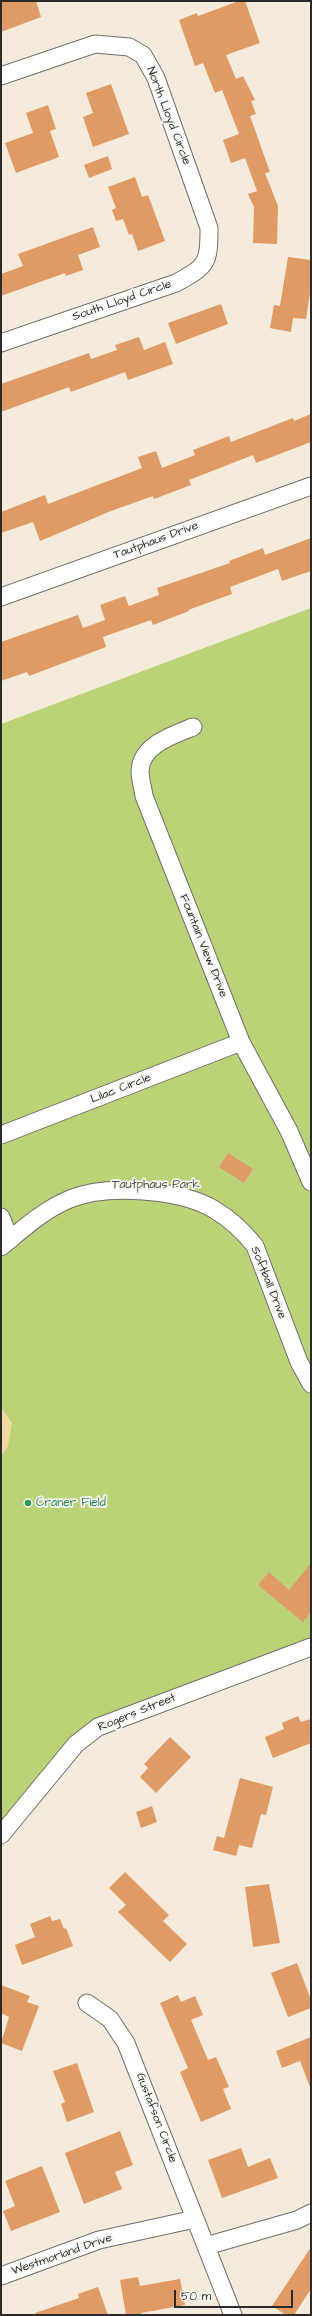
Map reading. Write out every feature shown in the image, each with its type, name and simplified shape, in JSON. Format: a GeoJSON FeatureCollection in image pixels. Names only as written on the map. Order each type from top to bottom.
{"type":"FeatureCollection","features":[{"type":"Feature","properties":{"kind":"street","name":"North Lloyd Circle"},"geometry":{"type":"LineString","coordinates":[[1,76],[95,44],[129,47],[144,55],[156,78],[209,228]]}},
{"type":"Feature","properties":{"kind":"street","name":"South Lloyd Circle"},"geometry":{"type":"LineString","coordinates":[[1,343],[176,283],[199,270],[204,264],[209,251],[209,228]]}},
{"type":"Feature","properties":{"kind":"street","name":"Tautphaus Drive"},"geometry":{"type":"LineString","coordinates":[[1,597],[311,486]]}},
{"type":"Feature","properties":{"kind":"street","name":"Fountain View Drive"},"geometry":{"type":"LineString","coordinates":[[192,727],[167,737],[146,753],[140,770],[144,796],[241,1042],[289,1131],[311,1182]]}},
{"type":"Feature","properties":{"kind":"street","name":"Lilac Circle"},"geometry":{"type":"LineString","coordinates":[[1,1135],[241,1042]]}},
{"type":"Feature","properties":{"kind":"street","name":"Softball Drive"},"geometry":{"type":"LineString","coordinates":[[6,1244],[50,1208],[71,1198],[93,1193],[122,1191],[170,1194],[192,1200],[214,1209],[235,1225],[255,1246],[299,1362],[311,1384]]}},
{"type":"Feature","properties":{"kind":"street"},"geometry":{"type":"LineString","coordinates":[[1,1217],[6,1244]]}},
{"type":"Feature","properties":{"kind":"street","name":"Rogers Street"},"geometry":{"type":"LineString","coordinates":[[1,1835],[76,1744],[98,1727],[311,1646]]}},
{"type":"Feature","properties":{"kind":"street","name":"Gustafson Circle"},"geometry":{"type":"LineString","coordinates":[[87,2003],[110,2019],[126,2043],[233,2315]]}},
{"type":"Feature","properties":{"kind":"street"},"geometry":{"type":"LineString","coordinates":[[206,2246],[297,2220],[311,2212]]}},
{"type":"Feature","properties":{"kind":"street","name":"Westmorland Drive"},"geometry":{"type":"LineString","coordinates":[[1,2276],[99,2240],[194,2219]]}},
{"type":"Feature","properties":{"kind":"green space","name":"Tautphaus Park"},"geometry":{"type":"Polygon","coordinates":[[[311,608],[311,1647],[98,1727],[1,1835],[1,724],[311,608]]]}},
{"type":"Feature","properties":{"kind":"sand"},"geometry":{"type":"Polygon","coordinates":[[[1,1407],[12,1423],[8,1446],[1,1457],[1,1407]]]}},
{"type":"Feature","properties":{"kind":"building"},"geometry":{"type":"Polygon","coordinates":[[[1,1],[36,1],[41,17],[1,32],[1,1]]]}},
{"type":"Feature","properties":{"kind":"building"},"geometry":{"type":"Polygon","coordinates":[[[239,1],[245,1],[260,43],[226,55],[236,79],[243,76],[255,100],[251,101],[256,114],[250,116],[270,172],[265,173],[278,206],[277,244],[253,243],[254,207],[248,194],[257,191],[245,158],[231,163],[223,140],[239,134],[222,90],[215,93],[203,63],[195,66],[179,20],[197,13],[198,16],[239,1]]]}},
{"type":"Feature","properties":{"kind":"building"},"geometry":{"type":"Polygon","coordinates":[[[111,84],[129,134],[93,147],[83,117],[93,113],[86,93],[111,84]]]}},
{"type":"Feature","properties":{"kind":"building"},"geometry":{"type":"Polygon","coordinates":[[[48,105],[56,129],[50,131],[59,157],[16,173],[5,143],[33,133],[26,113],[48,105]]]}},
{"type":"Feature","properties":{"kind":"building"},"geometry":{"type":"Polygon","coordinates":[[[108,156],[112,169],[89,178],[84,165],[108,156]]]}},
{"type":"Feature","properties":{"kind":"building"},"geometry":{"type":"Polygon","coordinates":[[[135,177],[142,197],[148,195],[165,241],[138,251],[132,234],[129,235],[123,219],[116,221],[112,210],[116,208],[108,187],[135,177]]]}},
{"type":"Feature","properties":{"kind":"building"},"geometry":{"type":"Polygon","coordinates":[[[93,227],[100,247],[78,255],[83,270],[66,276],[65,273],[1,296],[1,274],[23,266],[18,254],[93,227]]]}},
{"type":"Feature","properties":{"kind":"building"},"geometry":{"type":"Polygon","coordinates":[[[288,257],[311,260],[311,287],[306,319],[293,318],[291,332],[270,328],[274,305],[280,306],[288,257]]]}},
{"type":"Feature","properties":{"kind":"building"},"geometry":{"type":"Polygon","coordinates":[[[221,304],[228,324],[176,344],[168,323],[221,304]]]}},
{"type":"Feature","properties":{"kind":"building"},"geometry":{"type":"Polygon","coordinates":[[[139,337],[144,350],[165,342],[173,364],[128,380],[125,372],[71,392],[69,387],[1,412],[1,384],[89,353],[91,359],[117,350],[115,345],[139,337]]]}},
{"type":"Feature","properties":{"kind":"building"},"geometry":{"type":"Polygon","coordinates":[[[311,414],[311,442],[256,463],[253,455],[189,480],[191,485],[154,499],[153,496],[111,511],[40,541],[33,522],[1,533],[1,512],[45,495],[48,504],[142,468],[138,457],[156,451],[162,468],[195,455],[193,450],[229,436],[231,442],[293,418],[294,421],[311,414]]]}},
{"type":"Feature","properties":{"kind":"building"},"geometry":{"type":"Polygon","coordinates":[[[311,538],[311,571],[282,581],[278,569],[230,587],[232,594],[153,625],[151,620],[103,637],[106,647],[29,676],[27,672],[1,681],[1,642],[78,615],[83,628],[105,620],[100,605],[125,596],[129,606],[159,595],[157,588],[230,563],[229,561],[263,548],[265,555],[311,538]]]}},
{"type":"Feature","properties":{"kind":"building"},"geometry":{"type":"Polygon","coordinates":[[[228,1153],[253,1169],[244,1183],[219,1167],[228,1153]]]}},
{"type":"Feature","properties":{"kind":"building"},"geometry":{"type":"Polygon","coordinates":[[[311,1563],[311,1612],[303,1622],[258,1585],[269,1572],[289,1590],[311,1563]]]}},
{"type":"Feature","properties":{"kind":"building"},"geometry":{"type":"Polygon","coordinates":[[[298,1716],[301,1722],[311,1719],[311,1743],[273,1758],[265,1737],[284,1729],[282,1723],[298,1716]]]}},
{"type":"Feature","properties":{"kind":"building"},"geometry":{"type":"Polygon","coordinates":[[[170,1737],[191,1757],[156,1793],[140,1777],[148,1768],[144,1764],[170,1737]]]}},
{"type":"Feature","properties":{"kind":"building"},"geometry":{"type":"Polygon","coordinates":[[[240,1778],[273,1787],[266,1815],[261,1814],[252,1848],[239,1845],[236,1856],[213,1850],[217,1836],[224,1838],[240,1778]]]}},
{"type":"Feature","properties":{"kind":"building"},"geometry":{"type":"Polygon","coordinates":[[[152,1806],[157,1822],[141,1828],[136,1812],[152,1806]]]}},
{"type":"Feature","properties":{"kind":"building"},"geometry":{"type":"Polygon","coordinates":[[[125,1872],[169,1915],[163,1921],[187,1944],[170,1962],[118,1912],[126,1905],[109,1888],[125,1872]]]}},
{"type":"Feature","properties":{"kind":"building"},"geometry":{"type":"Polygon","coordinates":[[[269,1884],[280,1943],[253,1947],[245,1887],[269,1884]]]}},
{"type":"Feature","properties":{"kind":"building"},"geometry":{"type":"Polygon","coordinates":[[[50,1916],[52,1921],[60,1919],[64,1929],[66,1928],[73,1946],[22,1965],[15,1945],[35,1937],[30,1924],[50,1916]]]}},
{"type":"Feature","properties":{"kind":"building"},"geometry":{"type":"Polygon","coordinates":[[[297,1963],[311,2000],[311,2008],[288,2017],[271,1973],[297,1963]]]}},
{"type":"Feature","properties":{"kind":"building"},"geometry":{"type":"Polygon","coordinates":[[[1,1985],[30,1996],[27,2002],[39,2006],[22,2051],[1,2043],[9,2017],[1,2013],[1,1985]]]}},
{"type":"Feature","properties":{"kind":"building"},"geometry":{"type":"Polygon","coordinates":[[[178,1995],[181,2002],[195,1996],[203,2015],[191,2020],[208,2060],[216,2057],[229,2087],[223,2089],[231,2109],[201,2122],[180,2072],[188,2068],[160,2003],[178,1995]]]}},
{"type":"Feature","properties":{"kind":"building"},"geometry":{"type":"Polygon","coordinates":[[[311,2037],[310,2087],[300,2061],[282,2068],[276,2051],[311,2037]]]}},
{"type":"Feature","properties":{"kind":"building"},"geometry":{"type":"Polygon","coordinates":[[[77,2063],[94,2112],[67,2122],[61,2104],[65,2102],[53,2071],[77,2063]]]}},
{"type":"Feature","properties":{"kind":"building"},"geometry":{"type":"Polygon","coordinates":[[[120,2131],[133,2165],[115,2172],[122,2189],[84,2204],[65,2153],[120,2131]]]}},
{"type":"Feature","properties":{"kind":"building"},"geometry":{"type":"Polygon","coordinates":[[[241,2148],[248,2167],[270,2158],[278,2178],[222,2198],[208,2160],[241,2148]]]}},
{"type":"Feature","properties":{"kind":"building"},"geometry":{"type":"Polygon","coordinates":[[[42,2166],[60,2212],[11,2231],[3,2211],[15,2206],[5,2181],[42,2166]]]}},
{"type":"Feature","properties":{"kind":"building"},"geometry":{"type":"Polygon","coordinates":[[[311,2247],[311,2289],[294,2315],[286,2315],[272,2306],[311,2247]]]}},
{"type":"Feature","properties":{"kind":"building"},"geometry":{"type":"Polygon","coordinates":[[[138,2277],[140,2286],[180,2279],[185,2305],[141,2313],[141,2315],[126,2315],[120,2280],[138,2277]]]}},
{"type":"Feature","properties":{"kind":"building"},"geometry":{"type":"Polygon","coordinates":[[[98,2287],[108,2315],[35,2315],[35,2313],[79,2298],[78,2294],[98,2287]]]}},
{"type":"Feature","properties":{"kind":"place","name":"Craner Field"},"geometry":{"type":"Point","coordinates":[28,1503]}}]}
